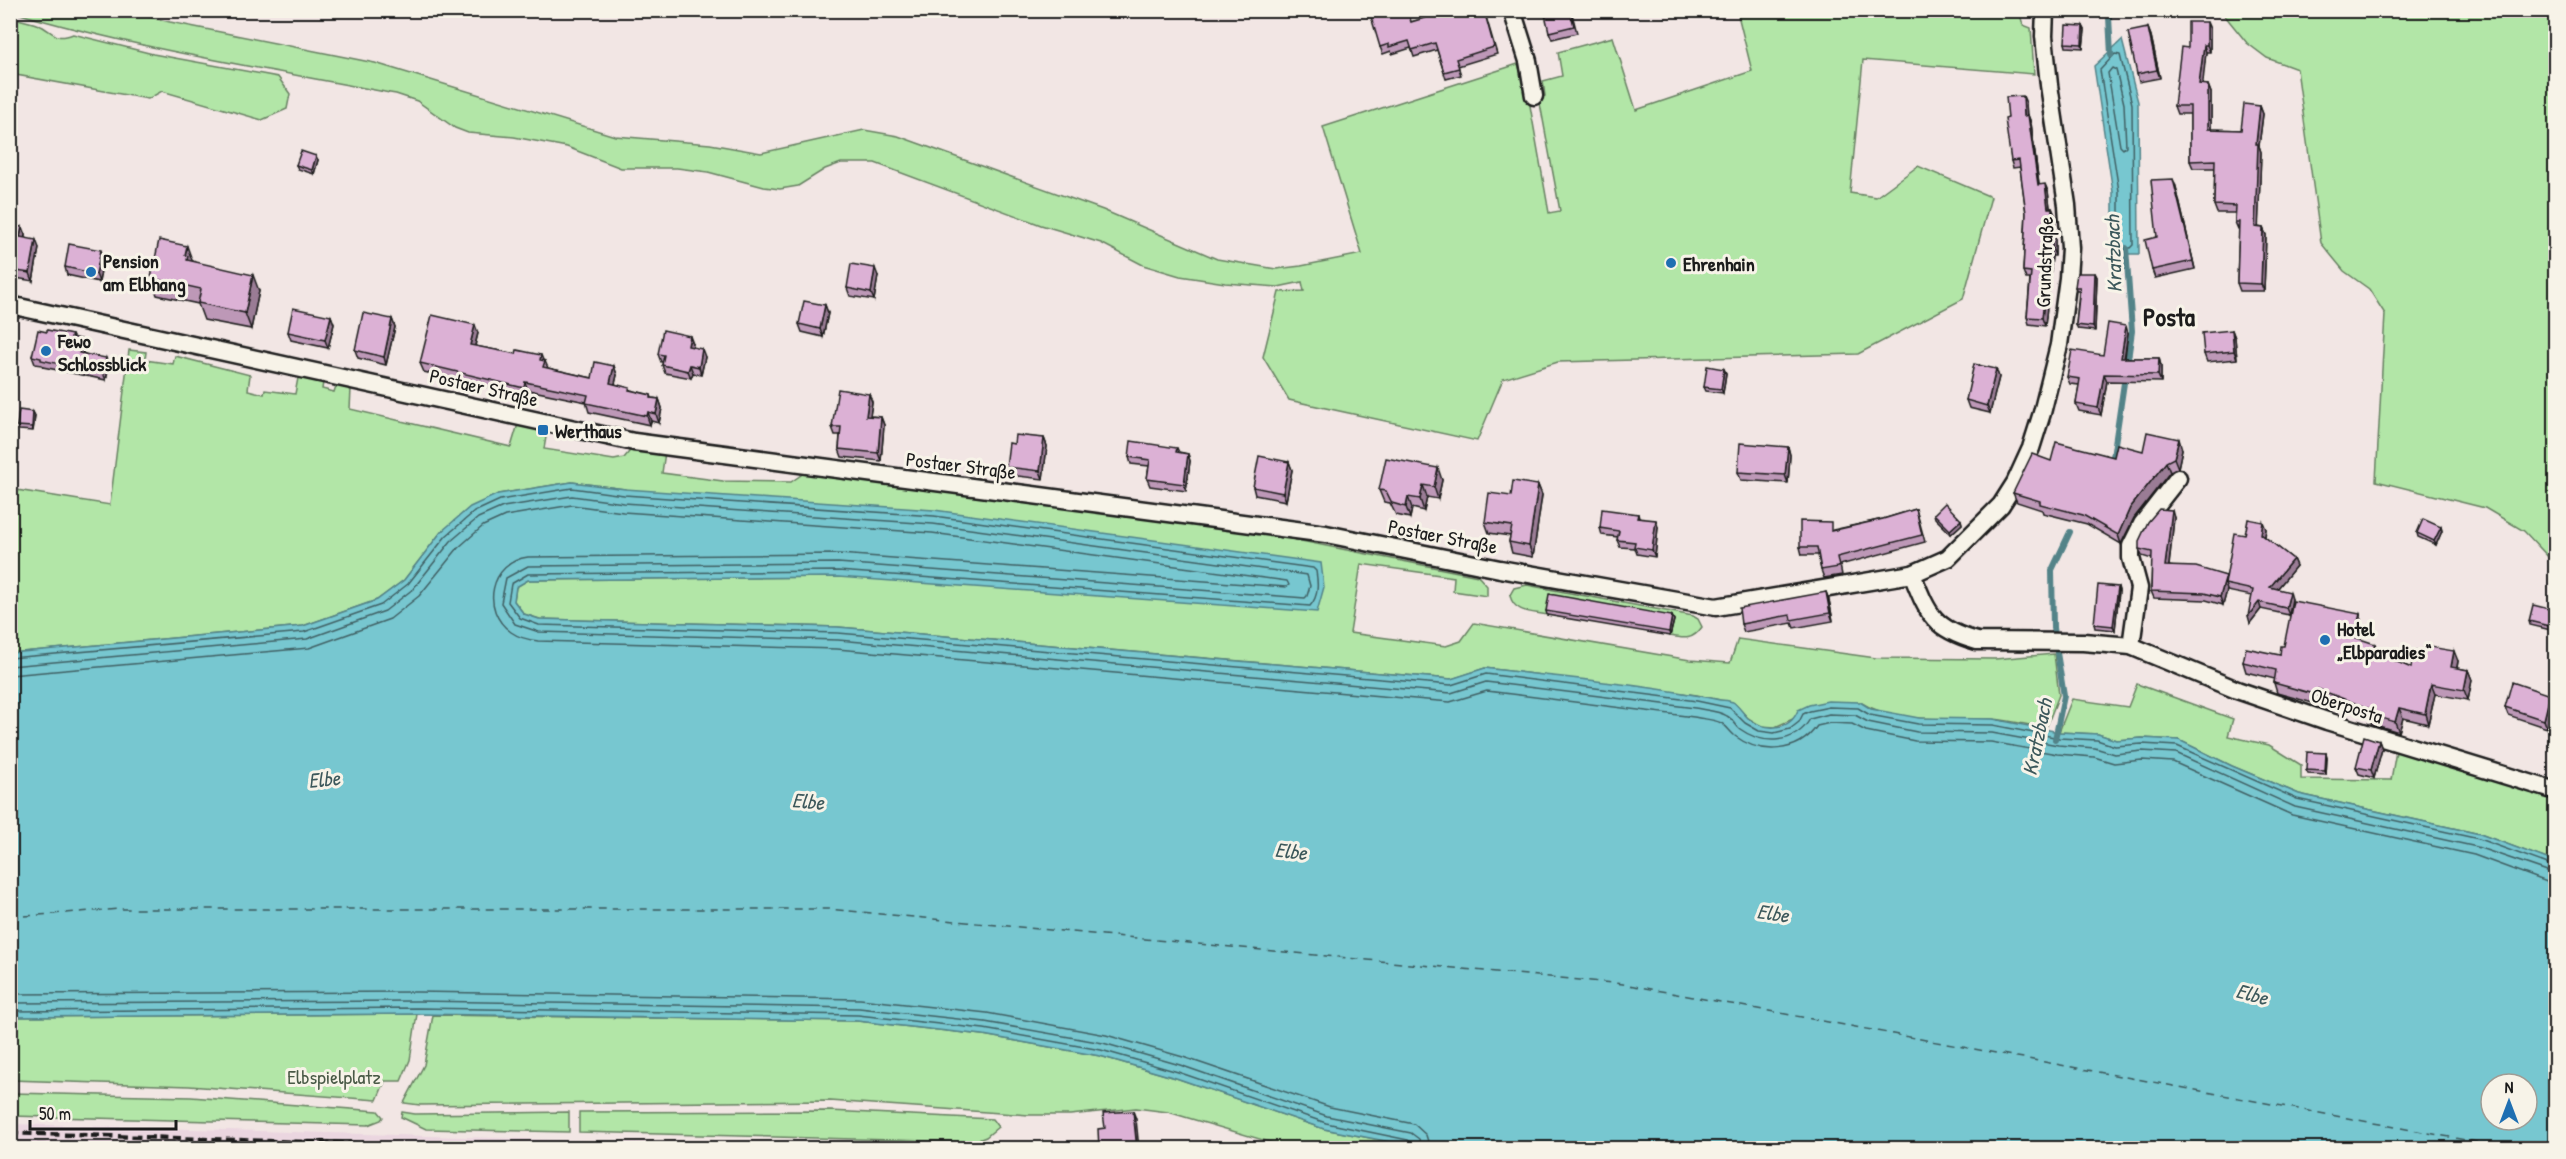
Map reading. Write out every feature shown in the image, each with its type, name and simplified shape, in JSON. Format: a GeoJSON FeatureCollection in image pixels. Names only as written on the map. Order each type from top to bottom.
{"type":"FeatureCollection","features":[{"type":"Feature","properties":{"kind":"street"},"geometry":{"type":"LineString","coordinates":[[1512,10],[1528,61],[1534,96]]}},
{"type":"Feature","properties":{"kind":"street","name":"Grundstraße"},"geometry":{"type":"LineString","coordinates":[[2001,505],[2015,483],[2031,448],[2042,413],[2059,345],[2068,278],[2067,205],[2049,85],[2044,36],[2045,10]]}},
{"type":"Feature","properties":{"kind":"street","name":"Postaer Straße"},"geometry":{"type":"LineString","coordinates":[[10,305],[634,442],[1326,534],[1500,569],[1716,607],[1912,574],[1948,558],[2001,505]]}},
{"type":"Feature","properties":{"kind":"street"},"geometry":{"type":"LineString","coordinates":[[2131,646],[2139,588],[2131,558],[2131,546],[2142,524],[2178,478]]}},
{"type":"Feature","properties":{"kind":"street","name":"Oberposta"},"geometry":{"type":"LineString","coordinates":[[1912,574],[1926,610],[1946,628],[1960,636],[1977,641],[2083,642],[2131,646],[2237,690],[2327,721],[2556,790]]}},
{"type":"Feature","properties":{"kind":"shaded area"},"geometry":{"type":"Polygon","coordinates":[[[11,1124],[365,1134],[802,1148],[11,1148],[11,1124]]]}},
{"type":"Feature","properties":{"kind":"green space"},"geometry":{"type":"Polygon","coordinates":[[[10,11],[125,11],[375,63],[615,136],[710,144],[761,153],[864,130],[898,136],[1103,210],[1217,259],[1276,269],[1362,254],[1323,127],[1518,64],[1529,100],[1549,213],[1560,211],[1539,98],[1545,96],[1543,81],[1562,76],[1558,52],[1613,37],[1636,110],[1752,71],[1737,11],[2019,11],[2023,25],[2031,28],[2034,74],[1863,60],[1850,193],[1876,197],[1918,166],[1991,197],[1963,299],[1858,354],[1558,362],[1503,379],[1477,441],[1289,400],[1263,357],[1279,292],[1304,291],[1302,282],[1278,287],[1225,283],[1180,276],[1143,265],[1101,243],[1041,225],[875,163],[841,163],[825,169],[798,186],[780,189],[708,172],[677,168],[621,168],[567,147],[514,137],[468,133],[455,128],[417,101],[396,94],[153,47],[10,11]]]}},
{"type":"Feature","properties":{"kind":"green space"},"geometry":{"type":"Polygon","coordinates":[[[2221,11],[2555,11],[2555,564],[2524,531],[2485,508],[2376,481],[2385,314],[2369,289],[2344,271],[2321,243],[2297,69],[2267,58],[2247,43],[2221,11]]]}},
{"type":"Feature","properties":{"kind":"green space"},"geometry":{"type":"Polygon","coordinates":[[[10,17],[36,24],[60,37],[73,34],[153,54],[278,77],[290,94],[287,109],[262,120],[162,91],[148,99],[11,74],[10,17]]]}},
{"type":"Feature","properties":{"kind":"green space"},"geometry":{"type":"Polygon","coordinates":[[[129,350],[146,352],[145,360],[173,364],[175,356],[250,375],[248,390],[264,394],[265,390],[295,394],[298,378],[323,382],[322,389],[334,392],[336,386],[351,389],[350,409],[511,447],[518,424],[547,431],[544,449],[614,460],[624,458],[633,447],[665,452],[662,473],[723,481],[791,482],[804,473],[941,489],[1266,534],[1478,576],[1487,586],[1487,596],[1453,591],[1454,577],[1361,564],[1350,633],[1446,646],[1461,641],[1474,623],[1690,660],[1730,663],[1738,639],[1876,658],[1995,659],[2054,654],[2059,695],[2046,728],[1991,719],[1906,717],[1874,709],[1860,702],[1795,718],[1775,727],[1761,726],[1748,718],[1734,703],[1697,695],[1485,668],[1452,679],[838,627],[540,619],[524,614],[514,601],[516,587],[528,580],[838,577],[625,489],[572,482],[498,494],[441,532],[404,580],[377,600],[303,626],[11,653],[10,489],[110,505],[129,350]]]}},
{"type":"Feature","properties":{"kind":"green space"},"geometry":{"type":"Polygon","coordinates":[[[1527,585],[1693,616],[1698,619],[1702,627],[1688,638],[1680,638],[1670,636],[1673,620],[1550,598],[1547,615],[1530,612],[1515,605],[1510,595],[1514,588],[1527,585]]]}},
{"type":"Feature","properties":{"kind":"green space"},"geometry":{"type":"Polygon","coordinates":[[[2137,684],[2233,719],[2228,736],[2269,745],[2301,765],[2301,779],[2391,780],[2396,751],[2555,800],[2555,862],[2480,834],[2299,794],[2232,766],[2179,740],[2142,738],[2116,740],[2098,734],[2059,732],[2072,699],[2128,707],[2137,684]]]}},
{"type":"Feature","properties":{"kind":"green space","name":"Elbspielplatz"},"geometry":{"type":"Polygon","coordinates":[[[417,1014],[410,1060],[401,1081],[385,1081],[377,1100],[189,1086],[11,1080],[11,1017],[417,1014]]]}},
{"type":"Feature","properties":{"kind":"green space"},"geometry":{"type":"Polygon","coordinates":[[[433,1015],[857,1021],[983,1035],[1100,1056],[1176,1078],[1324,1129],[1421,1148],[1290,1148],[1168,1112],[1136,1108],[1070,1115],[1029,1115],[830,1101],[420,1105],[404,1103],[424,1065],[433,1015]]]}},
{"type":"Feature","properties":{"kind":"green space"},"geometry":{"type":"Polygon","coordinates":[[[11,1093],[191,1097],[378,1111],[383,1117],[368,1125],[11,1116],[11,1093]]]}},
{"type":"Feature","properties":{"kind":"green space"},"geometry":{"type":"Polygon","coordinates":[[[830,1111],[992,1119],[998,1127],[986,1137],[973,1142],[579,1132],[579,1112],[830,1111]]]}},
{"type":"Feature","properties":{"kind":"green space"},"geometry":{"type":"Polygon","coordinates":[[[402,1112],[415,1114],[569,1112],[569,1132],[426,1129],[401,1117],[402,1112]]]}},
{"type":"Feature","properties":{"kind":"water"},"geometry":{"type":"Polygon","coordinates":[[[2122,40],[2138,102],[2139,254],[2113,254],[2113,192],[2094,66],[2122,40]]]}},
{"type":"Feature","properties":{"kind":"water","name":"Elbe"},"geometry":{"type":"Polygon","coordinates":[[[572,482],[625,489],[934,510],[1321,563],[1324,587],[1317,612],[838,577],[528,580],[516,587],[514,601],[524,614],[539,619],[838,627],[1451,679],[1485,668],[1632,685],[1730,701],[1749,719],[1770,727],[1789,722],[1798,710],[1809,705],[1828,701],[1860,702],[1871,709],[1919,718],[1993,719],[2059,732],[2098,734],[2116,740],[2142,738],[2179,740],[2232,766],[2299,794],[2480,834],[2555,862],[2555,1148],[1421,1148],[1324,1129],[1176,1078],[1100,1056],[983,1035],[857,1021],[417,1014],[11,1017],[11,653],[303,626],[377,600],[404,580],[441,532],[470,507],[498,494],[572,482]]]}},
{"type":"Feature","properties":{"kind":"building"},"geometry":{"type":"Polygon","coordinates":[[[1369,10],[1407,10],[1411,22],[1451,10],[1484,10],[1494,47],[1456,59],[1459,68],[1444,72],[1435,43],[1412,50],[1409,41],[1389,47],[1389,44],[1380,47],[1369,10]]]}},
{"type":"Feature","properties":{"kind":"building"},"geometry":{"type":"Polygon","coordinates":[[[1544,10],[1570,10],[1574,26],[1549,32],[1544,10]]]}},
{"type":"Feature","properties":{"kind":"building"},"geometry":{"type":"Polygon","coordinates":[[[2188,22],[2207,22],[2207,45],[2204,45],[2199,84],[2208,85],[2208,129],[2241,130],[2244,104],[2260,106],[2256,144],[2258,144],[2255,227],[2263,228],[2261,284],[2237,283],[2239,222],[2235,222],[2236,206],[2214,205],[2215,160],[2190,161],[2190,106],[2174,106],[2181,47],[2188,48],[2188,22]]]}},
{"type":"Feature","properties":{"kind":"building"},"geometry":{"type":"Polygon","coordinates":[[[2066,25],[2083,26],[2082,44],[2065,43],[2066,25]]]}},
{"type":"Feature","properties":{"kind":"building"},"geometry":{"type":"Polygon","coordinates":[[[2148,28],[2157,70],[2137,74],[2128,32],[2148,28]]]}},
{"type":"Feature","properties":{"kind":"building"},"geometry":{"type":"Polygon","coordinates":[[[2023,96],[2024,116],[2028,115],[2038,185],[2045,184],[2048,208],[2052,208],[2052,248],[2050,248],[2042,318],[2027,317],[2031,272],[2023,271],[2026,213],[2019,160],[2011,161],[2005,119],[2008,118],[2006,97],[2023,96]]]}},
{"type":"Feature","properties":{"kind":"building"},"geometry":{"type":"Polygon","coordinates":[[[301,151],[316,156],[312,170],[296,165],[301,151]]]}},
{"type":"Feature","properties":{"kind":"building"},"geometry":{"type":"Polygon","coordinates":[[[2173,179],[2193,261],[2152,270],[2145,240],[2157,237],[2151,180],[2173,179]]]}},
{"type":"Feature","properties":{"kind":"building"},"geometry":{"type":"Polygon","coordinates":[[[10,225],[22,227],[20,237],[36,240],[30,273],[10,270],[10,225]]]}},
{"type":"Feature","properties":{"kind":"building"},"geometry":{"type":"Polygon","coordinates":[[[159,240],[187,246],[185,255],[188,256],[187,260],[253,275],[245,313],[198,303],[201,289],[151,278],[159,240]]]}},
{"type":"Feature","properties":{"kind":"building"},"geometry":{"type":"Polygon","coordinates":[[[69,244],[101,250],[96,274],[65,267],[69,244]]]}},
{"type":"Feature","properties":{"kind":"building"},"geometry":{"type":"Polygon","coordinates":[[[851,264],[875,268],[871,293],[847,288],[851,264]]]}},
{"type":"Feature","properties":{"kind":"building"},"geometry":{"type":"Polygon","coordinates":[[[2077,273],[2095,273],[2093,327],[2076,325],[2080,287],[2075,287],[2077,273]]]}},
{"type":"Feature","properties":{"kind":"building"},"geometry":{"type":"Polygon","coordinates":[[[804,301],[825,305],[820,329],[799,324],[804,301]]]}},
{"type":"Feature","properties":{"kind":"building"},"geometry":{"type":"Polygon","coordinates":[[[293,308],[331,316],[325,340],[288,332],[293,308]]]}},
{"type":"Feature","properties":{"kind":"building"},"geometry":{"type":"Polygon","coordinates":[[[363,313],[392,319],[384,357],[355,350],[363,313]]]}},
{"type":"Feature","properties":{"kind":"building"},"geometry":{"type":"Polygon","coordinates":[[[432,315],[475,325],[470,345],[516,354],[517,350],[541,355],[540,360],[545,361],[543,367],[592,378],[595,362],[614,366],[610,383],[659,399],[656,414],[648,412],[647,416],[586,403],[588,395],[525,382],[524,388],[420,363],[432,315]]]}},
{"type":"Feature","properties":{"kind":"building"},"geometry":{"type":"Polygon","coordinates":[[[2108,323],[2126,326],[2121,358],[2159,358],[2158,375],[2104,374],[2098,408],[2076,404],[2080,379],[2067,377],[2072,350],[2103,355],[2108,323]]]}},
{"type":"Feature","properties":{"kind":"building"},"geometry":{"type":"Polygon","coordinates":[[[38,330],[72,335],[71,337],[81,339],[79,353],[106,358],[103,373],[32,356],[38,330]]]}},
{"type":"Feature","properties":{"kind":"building"},"geometry":{"type":"Polygon","coordinates":[[[663,330],[690,336],[688,346],[702,349],[699,367],[690,365],[688,371],[662,365],[664,355],[658,354],[663,330]]]}},
{"type":"Feature","properties":{"kind":"building"},"geometry":{"type":"Polygon","coordinates":[[[2232,330],[2234,351],[2204,354],[2202,333],[2232,330]]]}},
{"type":"Feature","properties":{"kind":"building"},"geometry":{"type":"Polygon","coordinates":[[[1974,364],[1996,369],[1987,406],[1966,400],[1974,364]]]}},
{"type":"Feature","properties":{"kind":"building"},"geometry":{"type":"Polygon","coordinates":[[[1707,366],[1724,369],[1721,389],[1704,387],[1707,366]]]}},
{"type":"Feature","properties":{"kind":"building"},"geometry":{"type":"Polygon","coordinates":[[[838,389],[869,394],[866,416],[881,417],[878,453],[839,449],[841,427],[832,427],[838,389]]]}},
{"type":"Feature","properties":{"kind":"building"},"geometry":{"type":"Polygon","coordinates":[[[19,410],[33,412],[32,427],[17,426],[19,410]]]}},
{"type":"Feature","properties":{"kind":"building"},"geometry":{"type":"Polygon","coordinates":[[[2147,432],[2179,439],[2174,458],[2166,462],[2130,508],[2118,535],[2083,515],[2040,504],[2040,501],[2013,493],[2032,454],[2051,461],[2056,442],[2114,457],[2117,444],[2143,451],[2147,432]]]}},
{"type":"Feature","properties":{"kind":"building"},"geometry":{"type":"Polygon","coordinates":[[[1015,435],[1044,438],[1040,471],[1006,467],[1009,443],[1014,444],[1015,435]]]}},
{"type":"Feature","properties":{"kind":"building"},"geometry":{"type":"Polygon","coordinates":[[[1131,441],[1177,448],[1176,452],[1188,454],[1184,484],[1147,479],[1150,460],[1129,457],[1131,441]]]}},
{"type":"Feature","properties":{"kind":"building"},"geometry":{"type":"Polygon","coordinates":[[[1740,443],[1788,447],[1785,475],[1738,472],[1740,443]]]}},
{"type":"Feature","properties":{"kind":"building"},"geometry":{"type":"Polygon","coordinates":[[[1259,456],[1289,462],[1283,493],[1253,487],[1259,456]]]}},
{"type":"Feature","properties":{"kind":"building"},"geometry":{"type":"Polygon","coordinates":[[[1386,458],[1438,468],[1434,487],[1423,485],[1420,499],[1408,497],[1406,507],[1392,503],[1386,491],[1379,490],[1386,458]]]}},
{"type":"Feature","properties":{"kind":"building"},"geometry":{"type":"Polygon","coordinates":[[[1513,481],[1538,485],[1529,546],[1509,542],[1512,526],[1485,522],[1489,493],[1511,496],[1513,481]]]}},
{"type":"Feature","properties":{"kind":"building"},"geometry":{"type":"Polygon","coordinates":[[[1945,503],[1961,520],[1950,530],[1934,514],[1945,503]]]}},
{"type":"Feature","properties":{"kind":"building"},"geometry":{"type":"Polygon","coordinates":[[[1602,509],[1638,514],[1637,518],[1656,520],[1652,550],[1634,547],[1635,542],[1617,540],[1619,531],[1600,528],[1602,509]]]}},
{"type":"Feature","properties":{"kind":"building"},"geometry":{"type":"Polygon","coordinates":[[[1916,509],[1922,535],[1837,557],[1839,567],[1821,570],[1817,547],[1800,547],[1800,521],[1831,522],[1831,531],[1916,509]]]}},
{"type":"Feature","properties":{"kind":"building"},"geometry":{"type":"Polygon","coordinates":[[[2159,509],[2172,510],[2165,566],[2196,567],[2226,576],[2220,597],[2204,593],[2151,591],[2152,552],[2139,549],[2139,541],[2148,522],[2159,509]]]}},
{"type":"Feature","properties":{"kind":"building"},"geometry":{"type":"Polygon","coordinates":[[[2248,519],[2263,522],[2261,534],[2293,559],[2270,587],[2290,592],[2286,608],[2259,602],[2248,616],[2253,590],[2225,584],[2234,533],[2245,535],[2248,519]]]}},
{"type":"Feature","properties":{"kind":"building"},"geometry":{"type":"Polygon","coordinates":[[[2423,519],[2441,527],[2434,541],[2417,533],[2423,519]]]}},
{"type":"Feature","properties":{"kind":"building"},"geometry":{"type":"Polygon","coordinates":[[[2098,585],[2118,587],[2113,626],[2094,624],[2098,585]]]}},
{"type":"Feature","properties":{"kind":"building"},"geometry":{"type":"Polygon","coordinates":[[[1826,592],[1830,613],[1791,620],[1790,615],[1741,624],[1739,608],[1826,592]]]}},
{"type":"Feature","properties":{"kind":"building"},"geometry":{"type":"Polygon","coordinates":[[[1549,594],[1672,616],[1669,632],[1546,611],[1549,594]]]}},
{"type":"Feature","properties":{"kind":"building"},"geometry":{"type":"Polygon","coordinates":[[[2293,601],[2360,614],[2354,637],[2375,644],[2372,651],[2411,668],[2414,650],[2423,652],[2424,646],[2454,651],[2451,667],[2468,670],[2464,690],[2431,684],[2425,714],[2399,708],[2395,722],[2368,714],[2370,709],[2318,689],[2317,695],[2274,683],[2276,670],[2243,662],[2246,648],[2280,655],[2293,601]]]}},
{"type":"Feature","properties":{"kind":"building"},"geometry":{"type":"Polygon","coordinates":[[[2533,605],[2553,610],[2549,626],[2529,621],[2533,605]]]}},
{"type":"Feature","properties":{"kind":"building"},"geometry":{"type":"Polygon","coordinates":[[[2512,682],[2550,695],[2544,720],[2505,707],[2512,682]]]}},
{"type":"Feature","properties":{"kind":"building"},"geometry":{"type":"Polygon","coordinates":[[[2364,736],[2379,741],[2371,770],[2356,767],[2364,736]]]}},
{"type":"Feature","properties":{"kind":"building"},"geometry":{"type":"Polygon","coordinates":[[[2307,752],[2326,753],[2325,771],[2306,770],[2307,752]]]}},
{"type":"Feature","properties":{"kind":"building"},"geometry":{"type":"Polygon","coordinates":[[[1133,1111],[1137,1149],[1099,1149],[1098,1129],[1105,1128],[1103,1113],[1133,1111]]]}},
{"type":"Feature","properties":{"kind":"waterway","name":"Kratzbach"},"geometry":{"type":"LineString","coordinates":[[2109,17],[2111,55]]}},
{"type":"Feature","properties":{"kind":"waterway","name":"Kratzbach"},"geometry":{"type":"LineString","coordinates":[[2126,248],[2132,331],[2127,366]]}},
{"type":"Feature","properties":{"kind":"waterway","name":"Kratzbach"},"geometry":{"type":"LineString","coordinates":[[2112,464],[2125,376]]}},
{"type":"Feature","properties":{"kind":"waterway","name":"Kratzbach"},"geometry":{"type":"LineString","coordinates":[[2055,739],[2064,696],[2053,628],[2052,570],[2070,532]]}},
{"type":"Feature","properties":{"kind":"ferry route"},"geometry":{"type":"LineString","coordinates":[[10,917],[120,909],[828,909],[1623,984],[2509,1148]]}},
{"type":"Feature","properties":{"kind":"railway"},"geometry":{"type":"LineString","coordinates":[[10,1133],[494,1148]]}},
{"type":"Feature","properties":{"kind":"railway"},"geometry":{"type":"LineString","coordinates":[[10,1145],[119,1148]]}},
{"type":"Feature","properties":{"kind":"place","name":"Ehrenhain"},"geometry":{"type":"Point","coordinates":[1671,263]}},
{"type":"Feature","properties":{"kind":"place","name":"Pension am Elbhang"},"geometry":{"type":"Point","coordinates":[91,272]}},
{"type":"Feature","properties":{"kind":"place","name":"Fewo Schlossblick"},"geometry":{"type":"Point","coordinates":[46,351]}},
{"type":"Feature","properties":{"kind":"place","name":"Werthaus"},"geometry":{"type":"Point","coordinates":[543,430]}},
{"type":"Feature","properties":{"kind":"place","name":"Hotel „Elbparadies“"},"geometry":{"type":"Point","coordinates":[2325,640]}},
{"type":"Feature","properties":{"kind":"district","name":"Posta"},"geometry":{"type":"Point","coordinates":[2169,316]}}]}
